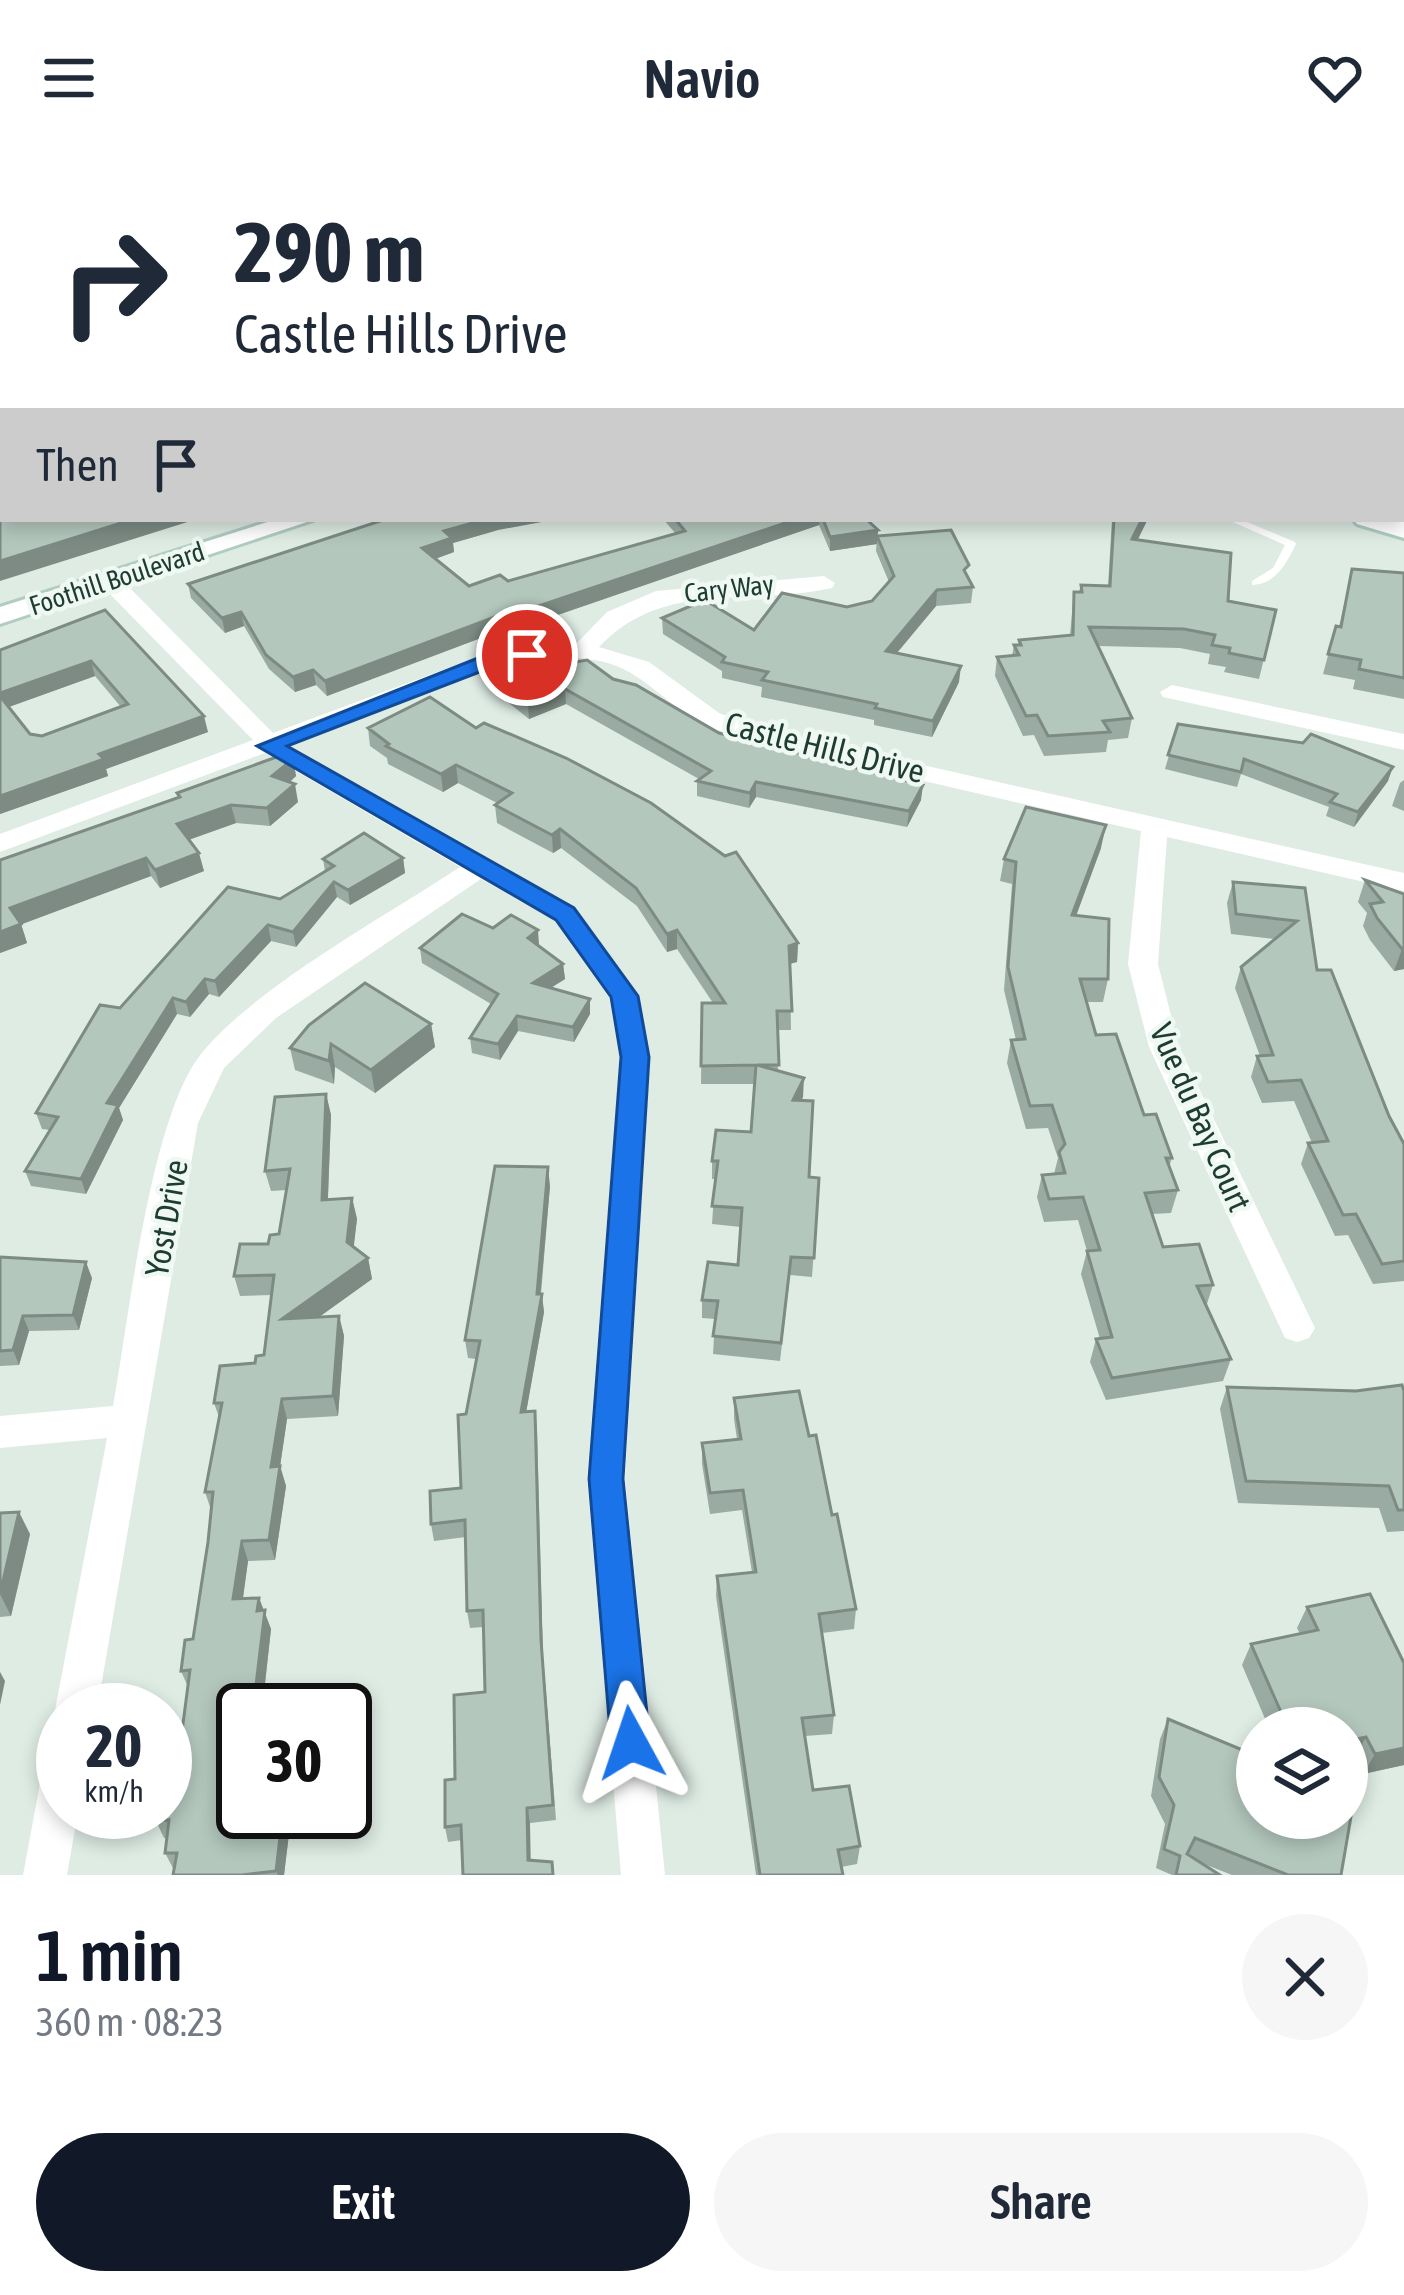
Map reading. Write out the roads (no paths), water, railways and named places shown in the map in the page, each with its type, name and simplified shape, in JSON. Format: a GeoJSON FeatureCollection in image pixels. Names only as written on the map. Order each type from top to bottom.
{"type":"FeatureCollection","features":[{"type":"Feature","properties":{"kind":"main road","name":"Foothill Boulevard"},"geometry":{"type":"LineString","coordinates":[[0,616],[294,522]]}},
{"type":"Feature","properties":{"kind":"street"},"geometry":{"type":"LineString","coordinates":[[111,581],[269,746],[565,914],[624,996],[634,1047],[606,1479],[643,1875]]}},
{"type":"Feature","properties":{"kind":"street","name":"Cary Way"},"geometry":{"type":"LineString","coordinates":[[582,651],[614,617],[664,596],[774,583],[824,583]]}},
{"type":"Feature","properties":{"kind":"street","name":"Castle Hills Drive"},"geometry":{"type":"LineString","coordinates":[[0,844],[491,660],[582,651],[640,667],[710,718],[764,737],[1404,882]]}},
{"type":"Feature","properties":{"kind":"street"},"geometry":{"type":"LineString","coordinates":[[1172,692],[1404,742]]}},
{"type":"Feature","properties":{"kind":"street","name":"Vue du Bay Court"},"geometry":{"type":"LineString","coordinates":[[1155,825],[1143,964],[1164,1047],[1297,1328]]}},
{"type":"Feature","properties":{"kind":"street","name":"Yost Drive"},"geometry":{"type":"LineString","coordinates":[[81,1683],[182,1123],[212,1061],[265,1011],[482,865]]}},
{"type":"Feature","properties":{"kind":"street"},"geometry":{"type":"LineString","coordinates":[[0,1432],[131,1420]]}},
{"type":"Feature","properties":{"kind":"street"},"geometry":{"type":"LineString","coordinates":[[45,1875],[52,1839]]}},
{"type":"Feature","properties":{"kind":"lane"},"geometry":{"type":"LineString","coordinates":[[1238,522],[1291,544],[1277,570],[1256,584]]}}]}
